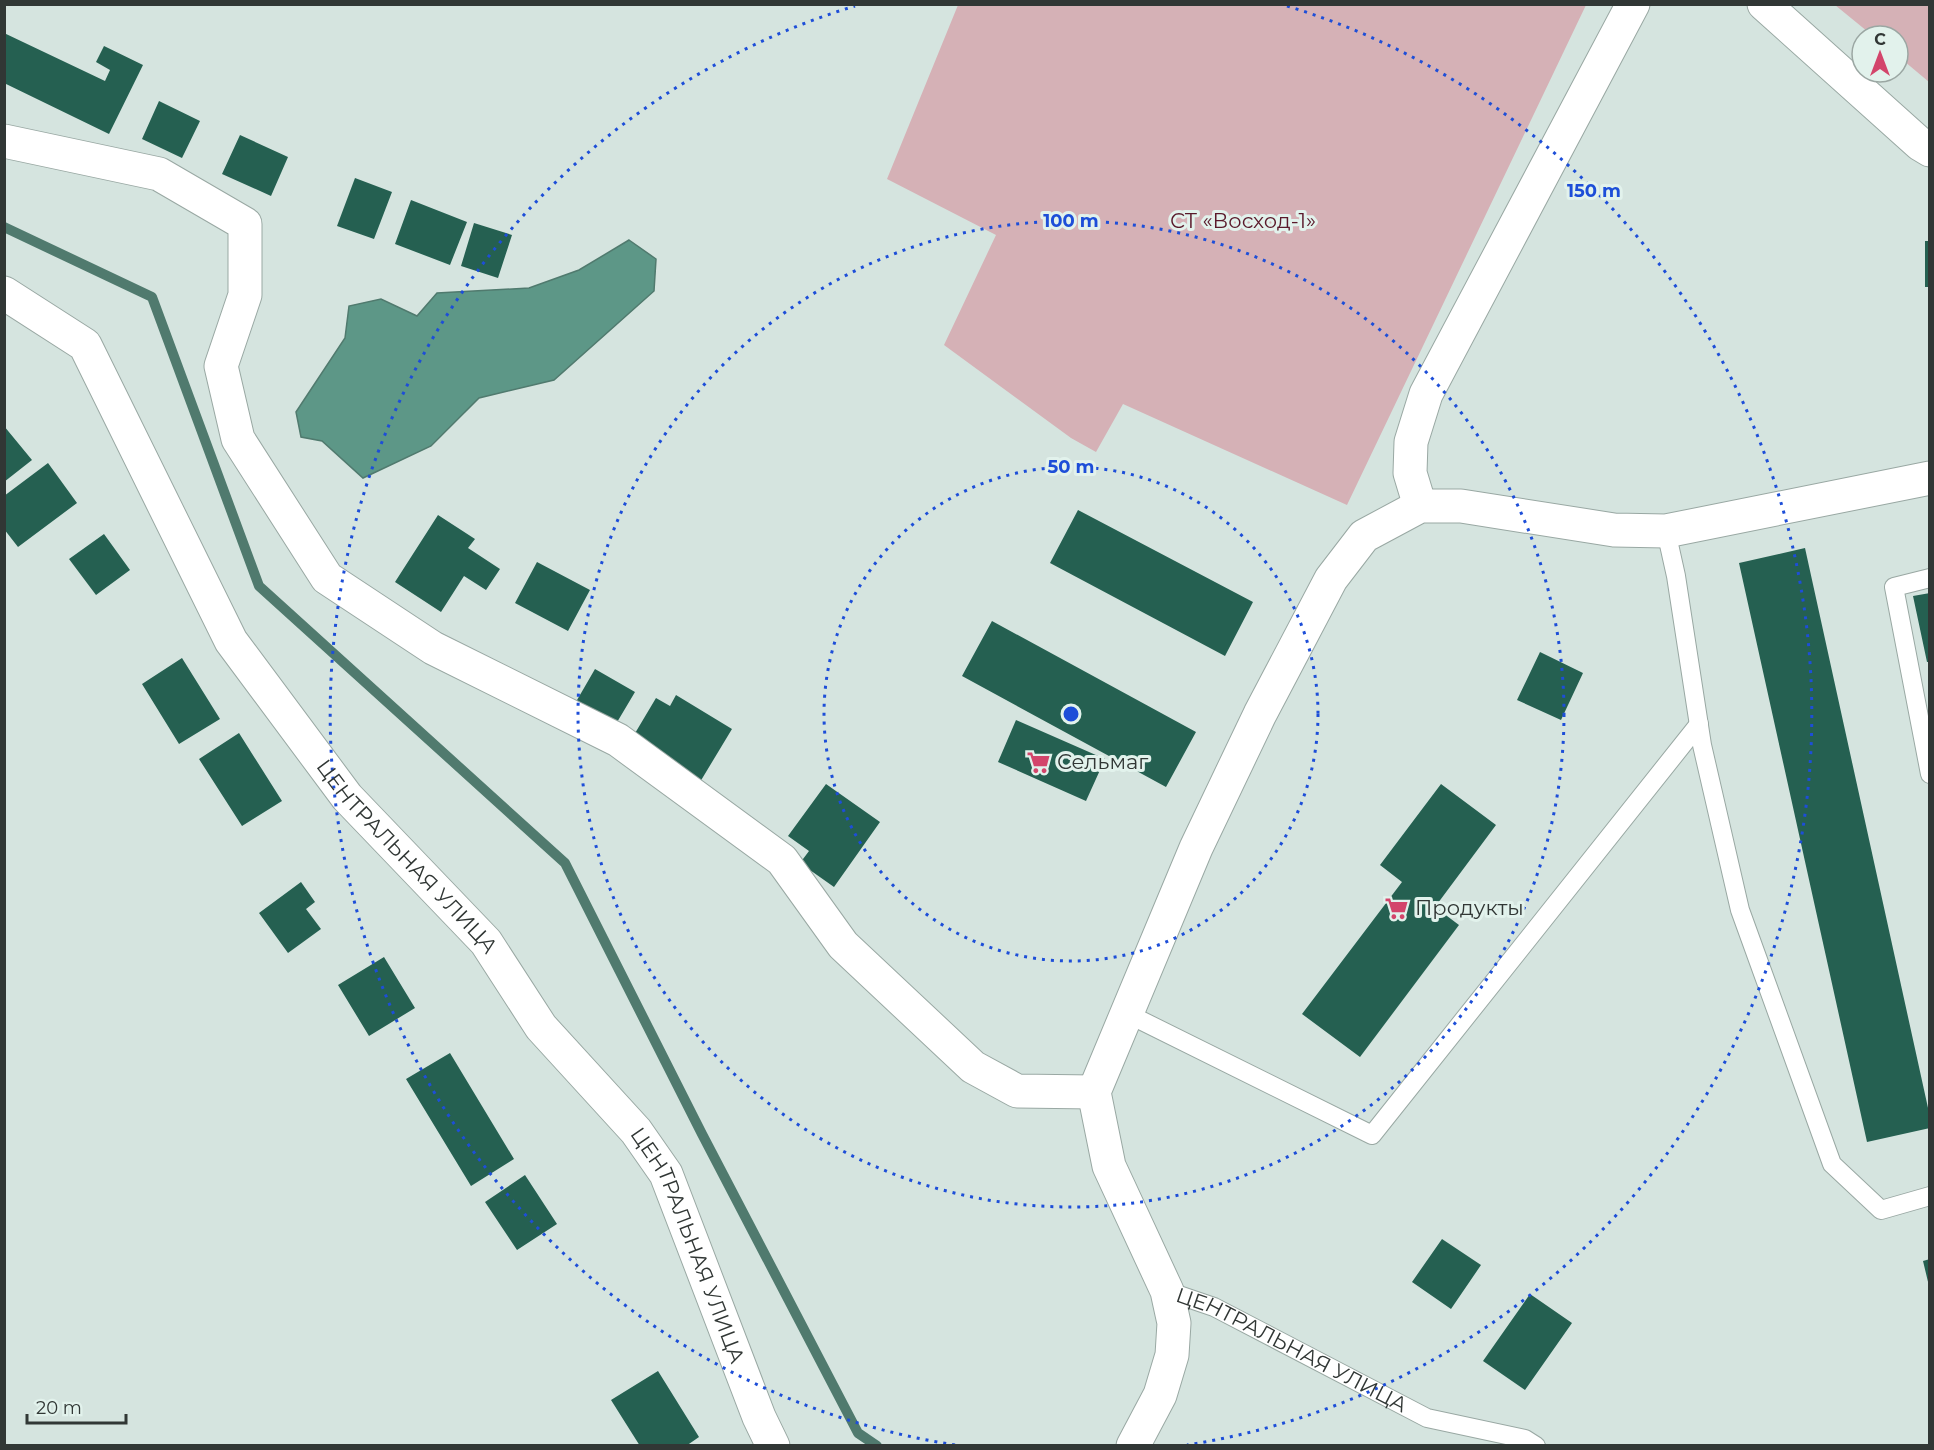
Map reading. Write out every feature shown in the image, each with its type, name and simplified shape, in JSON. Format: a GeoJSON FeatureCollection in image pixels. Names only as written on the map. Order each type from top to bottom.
{"type":"FeatureCollection","features":[{"type":"Feature","properties":{"kind":"street"},"geometry":{"type":"LineString","coordinates":[[1420,506],[1410,473],[1411,442],[1426,394],[1633,4]]}},
{"type":"Feature","properties":{"kind":"street"},"geometry":{"type":"LineString","coordinates":[[1764,4],[1929,150]]}},
{"type":"Feature","properties":{"kind":"street"},"geometry":{"type":"LineString","coordinates":[[4,141],[159,174],[245,224],[245,295],[221,366],[238,439],[327,578],[433,648],[618,740],[782,861],[843,945],[973,1067],[1017,1091],[1094,1092]]}},
{"type":"Feature","properties":{"kind":"street","name":"ЦЕНТРАЛЬНАЯ УЛИЦА"},"geometry":{"type":"LineString","coordinates":[[4,293],[85,345],[231,641],[347,797],[486,942],[541,1028],[636,1131],[666,1174],[759,1417],[773,1446]]}},
{"type":"Feature","properties":{"kind":"street"},"geometry":{"type":"LineString","coordinates":[[1167,1291],[1109,1166],[1094,1092],[1196,848],[1260,714],[1330,579],[1364,536],[1420,506],[1461,506],[1614,530],[1666,531],[1929,478]]}},
{"type":"Feature","properties":{"kind":"street","name":"ЦЕНТРАЛЬНАЯ УЛИЦА"},"geometry":{"type":"LineString","coordinates":[[1133,1446],[1160,1395],[1172,1355],[1174,1323],[1167,1291]]}},
{"type":"Feature","properties":{"kind":"lane"},"geometry":{"type":"LineString","coordinates":[[1666,531],[1676,576],[1702,745],[1740,910],[1832,1164],[1881,1210],[1929,1196]]}},
{"type":"Feature","properties":{"kind":"lane"},"geometry":{"type":"LineString","coordinates":[[1929,578],[1894,587],[1929,774]]}},
{"type":"Feature","properties":{"kind":"lane"},"geometry":{"type":"LineString","coordinates":[[1128,1014],[1372,1135],[1699,724]]}},
{"type":"Feature","properties":{"kind":"lane","name":"ЦЕНТРАЛЬНАЯ УЛИЦА"},"geometry":{"type":"LineString","coordinates":[[1167,1291],[1214,1307],[1427,1418],[1525,1439],[1536,1446]]}},
{"type":"Feature","properties":{"kind":"green space","name":"СТ «Восход-1»"},"geometry":{"type":"Polygon","coordinates":[[[958,5],[1586,5],[1347,505],[1123,404],[1096,452],[1071,438],[944,345],[996,235],[887,179],[958,5]]]}},
{"type":"Feature","properties":{"kind":"green space"},"geometry":{"type":"Polygon","coordinates":[[[1835,5],[1929,5],[1929,82],[1910,66],[1910,24],[1858,24],[1835,5]]]}},
{"type":"Feature","properties":{"kind":"shaded area"},"geometry":{"type":"Polygon","coordinates":[[[629,240],[656,259],[654,291],[554,380],[479,398],[431,446],[363,478],[322,441],[301,437],[296,412],[345,338],[349,306],[381,299],[417,316],[437,293],[529,288],[579,270],[629,240]]]}},
{"type":"Feature","properties":{"kind":"building"},"geometry":{"type":"Polygon","coordinates":[[[4,33],[105,81],[110,70],[96,62],[104,46],[143,65],[109,134],[4,83],[4,33]]]}},
{"type":"Feature","properties":{"kind":"building"},"geometry":{"type":"Polygon","coordinates":[[[159,101],[200,121],[182,158],[142,139],[159,101]]]}},
{"type":"Feature","properties":{"kind":"building"},"geometry":{"type":"Polygon","coordinates":[[[240,135],[288,157],[271,196],[222,174],[240,135]]]}},
{"type":"Feature","properties":{"kind":"building"},"geometry":{"type":"Polygon","coordinates":[[[355,178],[392,192],[374,239],[337,226],[355,178]]]}},
{"type":"Feature","properties":{"kind":"building"},"geometry":{"type":"Polygon","coordinates":[[[411,200],[467,222],[450,265],[395,244],[411,200]]]}},
{"type":"Feature","properties":{"kind":"building"},"geometry":{"type":"Polygon","coordinates":[[[474,223],[512,235],[498,278],[461,266],[474,223]]]}},
{"type":"Feature","properties":{"kind":"building"},"geometry":{"type":"Polygon","coordinates":[[[1925,241],[1930,241],[1930,287],[1925,287],[1925,241]]]}},
{"type":"Feature","properties":{"kind":"building"},"geometry":{"type":"Polygon","coordinates":[[[4,426],[32,460],[4,482],[4,426]]]}},
{"type":"Feature","properties":{"kind":"building"},"geometry":{"type":"Polygon","coordinates":[[[48,463],[77,503],[18,547],[4,529],[4,496],[48,463]]]}},
{"type":"Feature","properties":{"kind":"building"},"geometry":{"type":"Polygon","coordinates":[[[1078,510],[1253,602],[1225,656],[1050,563],[1078,510]]]}},
{"type":"Feature","properties":{"kind":"building"},"geometry":{"type":"Polygon","coordinates":[[[438,515],[475,539],[468,548],[500,569],[486,590],[464,576],[441,612],[395,582],[438,515]]]}},
{"type":"Feature","properties":{"kind":"building"},"geometry":{"type":"Polygon","coordinates":[[[104,534],[130,570],[96,595],[69,559],[104,534]]]}},
{"type":"Feature","properties":{"kind":"building"},"geometry":{"type":"Polygon","coordinates":[[[1805,548],[1930,1117],[1930,1128],[1867,1142],[1739,563],[1805,548]]]}},
{"type":"Feature","properties":{"kind":"building"},"geometry":{"type":"Polygon","coordinates":[[[537,562],[590,590],[568,631],[515,603],[537,562]]]}},
{"type":"Feature","properties":{"kind":"building"},"geometry":{"type":"Polygon","coordinates":[[[1930,593],[1930,662],[1927,662],[1913,596],[1930,593]]]}},
{"type":"Feature","properties":{"kind":"building"},"geometry":{"type":"Polygon","coordinates":[[[992,621],[1196,732],[1166,787],[962,676],[992,621]]]}},
{"type":"Feature","properties":{"kind":"building"},"geometry":{"type":"Polygon","coordinates":[[[1540,652],[1583,673],[1561,720],[1517,700],[1540,652]]]}},
{"type":"Feature","properties":{"kind":"building"},"geometry":{"type":"Polygon","coordinates":[[[182,658],[220,719],[179,744],[142,684],[182,658]]]}},
{"type":"Feature","properties":{"kind":"building"},"geometry":{"type":"Polygon","coordinates":[[[595,669],[635,692],[613,729],[573,707],[595,669]]]}},
{"type":"Feature","properties":{"kind":"building"},"geometry":{"type":"Polygon","coordinates":[[[676,695],[732,729],[697,787],[628,745],[656,698],[670,706],[676,695]]]}},
{"type":"Feature","properties":{"kind":"building"},"geometry":{"type":"Polygon","coordinates":[[[1016,720],[1105,759],[1086,801],[998,762],[1016,720]]]}},
{"type":"Feature","properties":{"kind":"building"},"geometry":{"type":"Polygon","coordinates":[[[239,733],[282,801],[242,826],[199,759],[239,733]]]}},
{"type":"Feature","properties":{"kind":"building"},"geometry":{"type":"Polygon","coordinates":[[[826,784],[880,822],[834,887],[800,863],[809,851],[788,836],[826,784]]]}},
{"type":"Feature","properties":{"kind":"building"},"geometry":{"type":"Polygon","coordinates":[[[1441,784],[1496,825],[1435,907],[1459,925],[1360,1057],[1302,1014],[1402,882],[1380,865],[1441,784]]]}},
{"type":"Feature","properties":{"kind":"building"},"geometry":{"type":"Polygon","coordinates":[[[301,882],[315,902],[306,909],[321,929],[288,953],[259,913],[301,882]]]}},
{"type":"Feature","properties":{"kind":"building"},"geometry":{"type":"Polygon","coordinates":[[[384,957],[415,1008],[369,1036],[338,985],[384,957]]]}},
{"type":"Feature","properties":{"kind":"building"},"geometry":{"type":"Polygon","coordinates":[[[450,1053],[514,1159],[471,1186],[406,1079],[450,1053]]]}},
{"type":"Feature","properties":{"kind":"building"},"geometry":{"type":"Polygon","coordinates":[[[525,1175],[557,1224],[517,1250],[485,1202],[525,1175]]]}},
{"type":"Feature","properties":{"kind":"building"},"geometry":{"type":"Polygon","coordinates":[[[1442,1239],[1481,1265],[1451,1309],[1412,1282],[1442,1239]]]}},
{"type":"Feature","properties":{"kind":"building"},"geometry":{"type":"Polygon","coordinates":[[[1930,1259],[1930,1286],[1929,1286],[1923,1261],[1930,1259]]]}},
{"type":"Feature","properties":{"kind":"building"},"geometry":{"type":"Polygon","coordinates":[[[1530,1294],[1572,1323],[1525,1390],[1483,1361],[1530,1294]]]}},
{"type":"Feature","properties":{"kind":"building"},"geometry":{"type":"Polygon","coordinates":[[[658,1371],[699,1437],[686,1446],[640,1446],[611,1400],[658,1371]]]}},
{"type":"Feature","properties":{"kind":"waterway"},"geometry":{"type":"LineString","coordinates":[[4,227],[152,297],[259,586],[565,863],[702,1134],[858,1433],[877,1446]]}},
{"type":"Feature","properties":{"kind":"place","name":"Сельмаг"},"geometry":{"type":"Point","coordinates":[1039,762]}},
{"type":"Feature","properties":{"kind":"place","name":"Продукты"},"geometry":{"type":"Point","coordinates":[1397,908]}}]}
